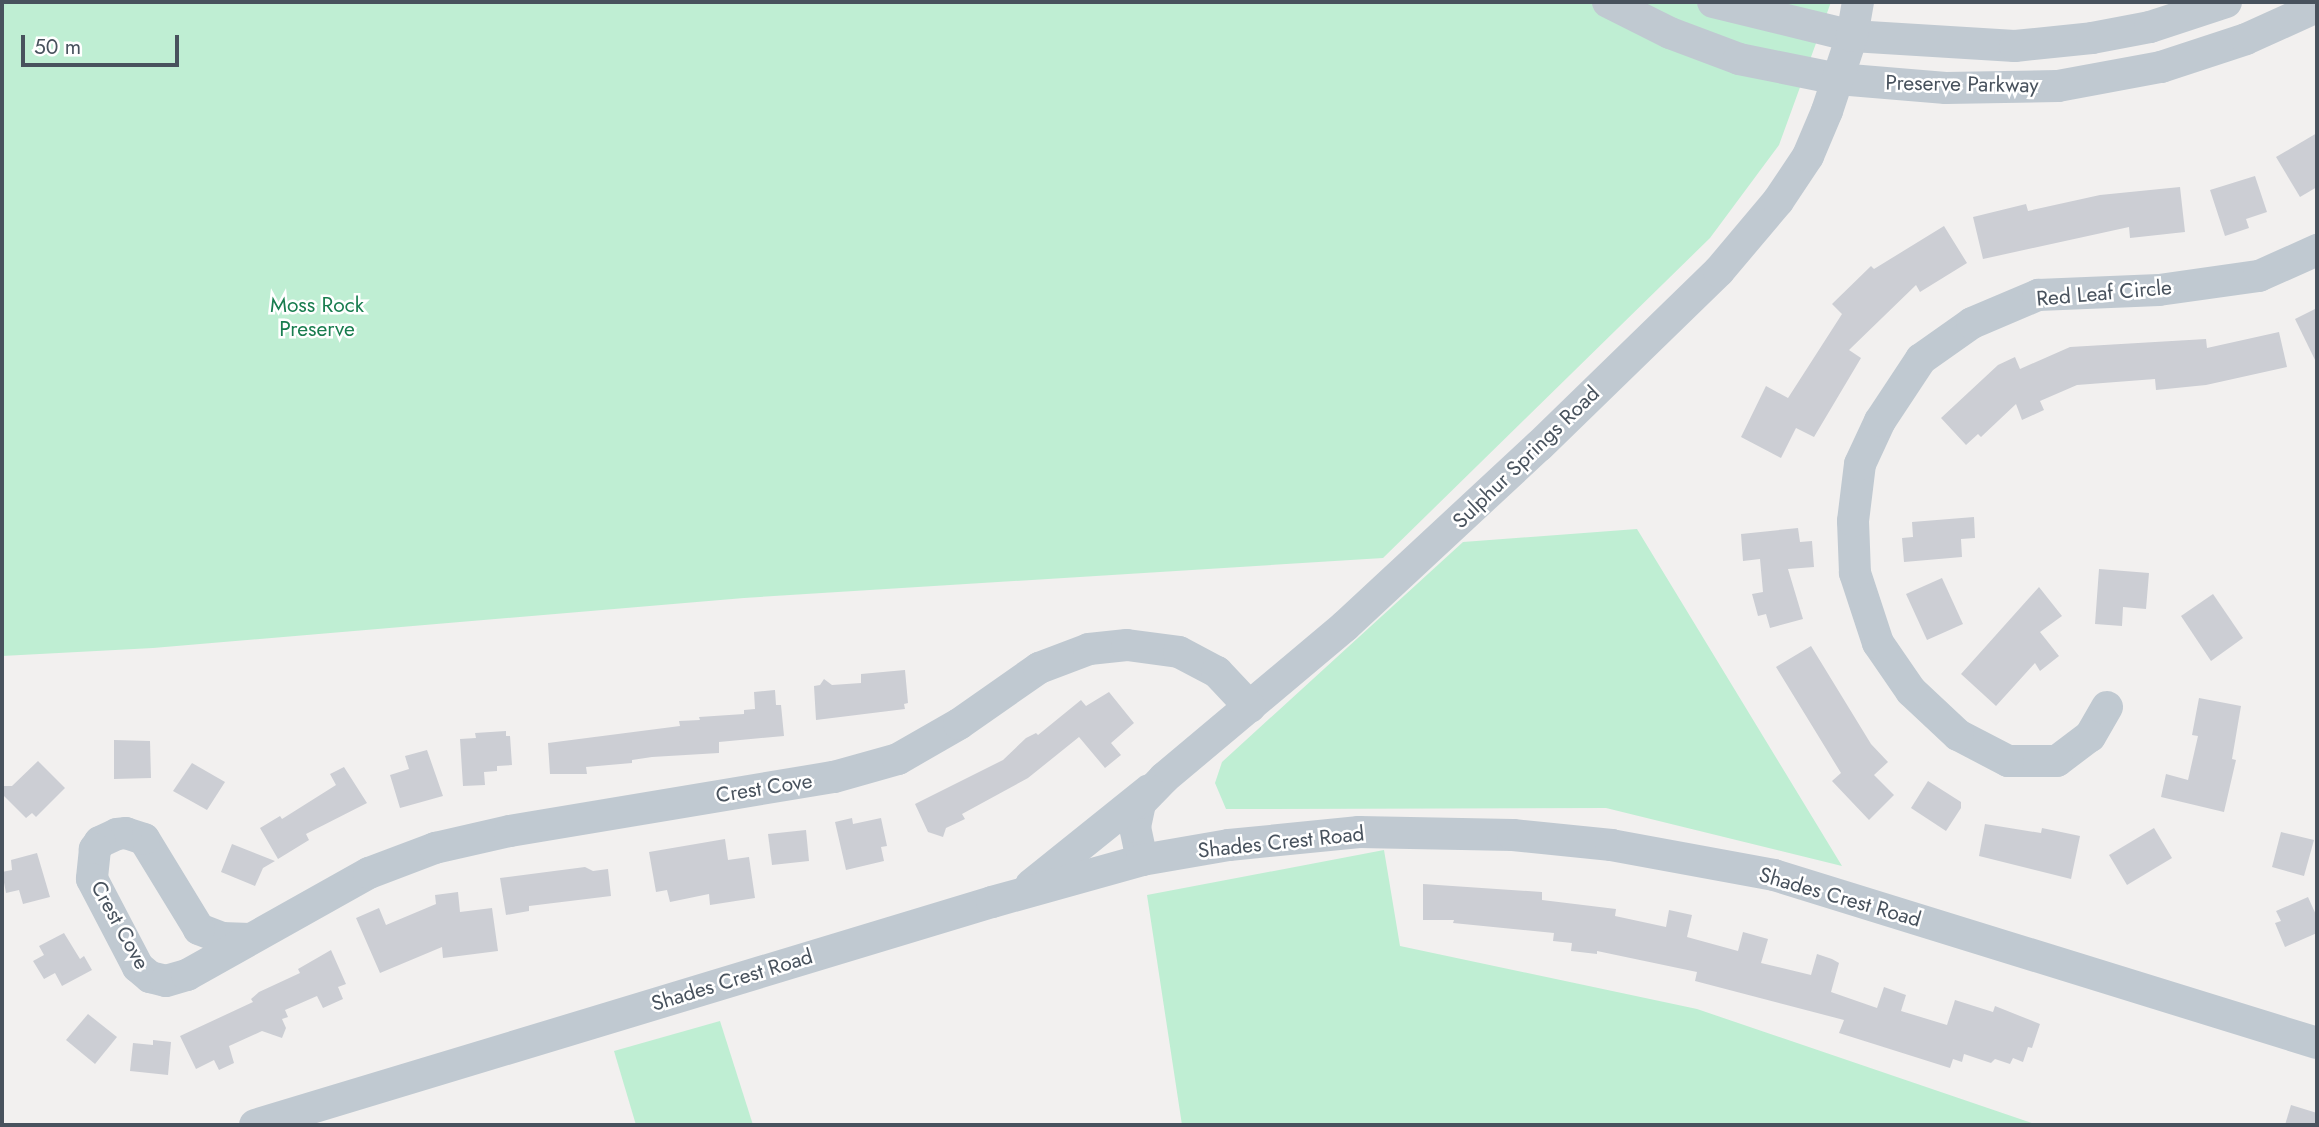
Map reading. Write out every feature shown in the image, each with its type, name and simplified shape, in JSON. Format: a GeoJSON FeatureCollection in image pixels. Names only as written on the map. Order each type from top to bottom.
{"type":"FeatureCollection","features":[{"type":"Feature","properties":{"kind":"street","name":"Preserve Parkway"},"geometry":{"type":"LineString","coordinates":[[1608,2],[1670,33],[1739,59],[1838,79],[1946,88],[2058,86],[2161,67],[2246,39],[2317,7]]}},
{"type":"Feature","properties":{"kind":"street","name":"Preserve Parkway"},"geometry":{"type":"LineString","coordinates":[[1713,2],[1852,36],[2015,46],[2092,38],[2150,27],[2226,2]]}},
{"type":"Feature","properties":{"kind":"street","name":"Sulphur Springs Road"},"geometry":{"type":"LineString","coordinates":[[1142,860],[1135,827],[1140,803],[1164,778],[1345,626],[1440,539],[1719,271],[1778,201],[1808,156],[1852,36],[1858,2]]}},
{"type":"Feature","properties":{"kind":"street","name":"Red Leaf Circle"},"geometry":{"type":"LineString","coordinates":[[2107,707],[2090,736],[2057,761],[2008,761],[1958,735],[1911,691],[1878,643],[1855,573],[1853,521],[1860,464],[1880,421],[1921,359],[1972,323],[2038,295],[2159,290],[2259,275],[2317,250]]}},
{"type":"Feature","properties":{"kind":"street","name":"Crest Cove"},"geometry":{"type":"LineString","coordinates":[[250,939],[222,938],[199,929],[144,839],[126,833],[117,834],[100,842],[95,849],[91,868],[97,891],[138,967],[150,978],[166,981],[187,975],[369,873],[466,839],[869,769],[927,744],[1039,668],[1089,649],[1127,645],[1179,652],[1217,672],[1250,707]]}},
{"type":"Feature","properties":{"kind":"street"},"geometry":{"type":"LineString","coordinates":[[1020,894],[1164,778]]}},
{"type":"Feature","properties":{"kind":"street","name":"Shades Crest Road"},"geometry":{"type":"LineString","coordinates":[[255,1125],[1020,894],[1142,860],[1293,836],[1423,831],[1513,835],[1688,857],[1774,875],[2317,1043]]}},
{"type":"Feature","properties":{"kind":"green space","name":"Moss Rock Preserve"},"geometry":{"type":"Polygon","coordinates":[[[2,2],[1831,2],[1779,145],[1710,238],[1383,558],[744,598],[153,648],[2,656],[2,2]]]}},
{"type":"Feature","properties":{"kind":"green space"},"geometry":{"type":"Polygon","coordinates":[[[1637,529],[1842,866],[1606,808],[1226,809],[1215,783],[1222,762],[1463,542],[1637,529]]]}},
{"type":"Feature","properties":{"kind":"green space"},"geometry":{"type":"Polygon","coordinates":[[[1384,850],[1400,946],[1697,1009],[2038,1125],[1182,1125],[1147,895],[1384,850]]]}},
{"type":"Feature","properties":{"kind":"green space"},"geometry":{"type":"Polygon","coordinates":[[[720,1021],[753,1125],[636,1125],[614,1051],[720,1021]]]}},
{"type":"Feature","properties":{"kind":"building"},"geometry":{"type":"Polygon","coordinates":[[[2317,133],[2317,187],[2300,197],[2276,157],[2317,133]]]}},
{"type":"Feature","properties":{"kind":"building"},"geometry":{"type":"Polygon","coordinates":[[[2255,176],[2267,212],[2246,219],[2249,228],[2225,236],[2210,190],[2255,176]]]}},
{"type":"Feature","properties":{"kind":"building"},"geometry":{"type":"Polygon","coordinates":[[[2180,187],[2185,232],[2130,238],[2129,227],[1983,259],[1973,217],[2026,204],[2028,211],[2100,195],[2180,187]]]}},
{"type":"Feature","properties":{"kind":"building"},"geometry":{"type":"Polygon","coordinates":[[[1944,226],[1967,263],[1920,292],[1916,285],[1849,350],[1861,358],[1814,437],[1796,428],[1781,458],[1741,437],[1766,386],[1788,398],[1842,314],[1832,304],[1871,266],[1874,269],[1944,226]]]}},
{"type":"Feature","properties":{"kind":"building"},"geometry":{"type":"Polygon","coordinates":[[[2317,308],[2317,364],[2295,319],[2317,308]]]}},
{"type":"Feature","properties":{"kind":"building"},"geometry":{"type":"Polygon","coordinates":[[[2279,332],[2287,367],[2206,385],[2156,390],[2155,379],[2077,385],[2040,401],[2044,410],[2022,420],[2016,404],[1981,437],[1978,434],[1966,445],[1941,418],[1998,365],[2015,357],[2020,369],[2070,347],[2206,339],[2207,348],[2279,332]]]}},
{"type":"Feature","properties":{"kind":"building"},"geometry":{"type":"Polygon","coordinates":[[[1974,517],[1975,538],[1961,539],[1962,557],[1904,562],[1902,538],[1913,537],[1912,522],[1974,517]]]}},
{"type":"Feature","properties":{"kind":"building"},"geometry":{"type":"Polygon","coordinates":[[[1798,528],[1800,542],[1812,541],[1814,567],[1788,569],[1803,619],[1770,628],[1766,614],[1758,616],[1752,594],[1763,592],[1760,559],[1743,561],[1741,534],[1798,528]]]}},
{"type":"Feature","properties":{"kind":"building"},"geometry":{"type":"Polygon","coordinates":[[[2099,569],[2149,573],[2146,609],[2123,607],[2122,626],[2095,624],[2099,569]]]}},
{"type":"Feature","properties":{"kind":"building"},"geometry":{"type":"Polygon","coordinates":[[[1942,578],[1963,624],[1927,640],[1906,594],[1942,578]]]}},
{"type":"Feature","properties":{"kind":"building"},"geometry":{"type":"Polygon","coordinates":[[[2039,587],[2062,616],[2040,632],[2059,656],[2040,671],[2035,663],[1996,706],[1961,674],[2039,587]]]}},
{"type":"Feature","properties":{"kind":"building"},"geometry":{"type":"Polygon","coordinates":[[[2213,594],[2243,638],[2211,661],[2181,616],[2213,594]]]}},
{"type":"Feature","properties":{"kind":"building"},"geometry":{"type":"Polygon","coordinates":[[[1811,646],[1871,744],[1888,762],[1874,775],[1894,795],[1869,820],[1832,781],[1841,773],[1776,667],[1811,646]]]}},
{"type":"Feature","properties":{"kind":"building"},"geometry":{"type":"Polygon","coordinates":[[[905,670],[908,703],[904,704],[905,709],[816,720],[814,686],[820,685],[824,679],[832,685],[861,683],[861,674],[905,670]]]}},
{"type":"Feature","properties":{"kind":"building"},"geometry":{"type":"Polygon","coordinates":[[[775,690],[776,705],[781,705],[784,736],[719,742],[719,753],[652,757],[632,760],[632,763],[586,767],[587,774],[550,774],[548,743],[680,726],[679,721],[700,720],[699,717],[744,714],[744,710],[755,709],[754,692],[775,690]]]}},
{"type":"Feature","properties":{"kind":"building"},"geometry":{"type":"Polygon","coordinates":[[[1109,692],[1134,723],[1111,743],[1121,755],[1105,768],[1079,737],[1028,778],[962,814],[965,819],[946,828],[943,837],[928,832],[915,804],[1003,760],[1026,738],[1036,733],[1038,735],[1081,700],[1086,706],[1109,692]]]}},
{"type":"Feature","properties":{"kind":"building"},"geometry":{"type":"Polygon","coordinates":[[[2199,698],[2241,706],[2232,759],[2236,760],[2224,812],[2161,797],[2166,774],[2188,780],[2198,736],[2192,735],[2199,698]]]}},
{"type":"Feature","properties":{"kind":"building"},"geometry":{"type":"Polygon","coordinates":[[[506,731],[506,736],[510,736],[512,765],[497,766],[497,771],[484,772],[485,785],[463,786],[460,739],[476,738],[475,733],[506,731]]]}},
{"type":"Feature","properties":{"kind":"building"},"geometry":{"type":"Polygon","coordinates":[[[114,740],[150,741],[151,778],[114,779],[114,740]]]}},
{"type":"Feature","properties":{"kind":"building"},"geometry":{"type":"Polygon","coordinates":[[[427,750],[443,796],[400,808],[390,775],[409,769],[405,756],[427,750]]]}},
{"type":"Feature","properties":{"kind":"building"},"geometry":{"type":"Polygon","coordinates":[[[38,761],[65,788],[36,817],[32,813],[26,818],[2,794],[2,786],[12,786],[38,761]]]}},
{"type":"Feature","properties":{"kind":"building"},"geometry":{"type":"Polygon","coordinates":[[[192,763],[225,782],[207,810],[173,791],[192,763]]]}},
{"type":"Feature","properties":{"kind":"building"},"geometry":{"type":"Polygon","coordinates":[[[344,767],[367,803],[306,834],[309,840],[278,859],[260,828],[280,816],[282,819],[336,785],[330,774],[344,767]]]}},
{"type":"Feature","properties":{"kind":"building"},"geometry":{"type":"Polygon","coordinates":[[[1928,781],[1961,802],[1961,808],[1946,831],[1911,808],[1928,781]]]}},
{"type":"Feature","properties":{"kind":"building"},"geometry":{"type":"Polygon","coordinates":[[[852,818],[853,824],[881,818],[887,846],[881,847],[884,861],[846,870],[835,822],[852,818]]]}},
{"type":"Feature","properties":{"kind":"building"},"geometry":{"type":"Polygon","coordinates":[[[1985,824],[2041,833],[2042,828],[2080,836],[2071,879],[1979,856],[1985,824]]]}},
{"type":"Feature","properties":{"kind":"building"},"geometry":{"type":"Polygon","coordinates":[[[2154,828],[2172,858],[2127,885],[2109,855],[2154,828]]]}},
{"type":"Feature","properties":{"kind":"building"},"geometry":{"type":"Polygon","coordinates":[[[806,830],[809,861],[772,865],[768,834],[806,830]]]}},
{"type":"Feature","properties":{"kind":"building"},"geometry":{"type":"Polygon","coordinates":[[[2281,832],[2314,840],[2304,876],[2272,867],[2281,832]]]}},
{"type":"Feature","properties":{"kind":"building"},"geometry":{"type":"Polygon","coordinates":[[[725,839],[728,860],[749,857],[755,898],[710,905],[709,894],[670,902],[667,890],[656,892],[649,852],[725,839]]]}},
{"type":"Feature","properties":{"kind":"building"},"geometry":{"type":"Polygon","coordinates":[[[232,844],[275,861],[263,868],[255,886],[221,872],[232,844]]]}},
{"type":"Feature","properties":{"kind":"building"},"geometry":{"type":"Polygon","coordinates":[[[37,853],[50,897],[23,904],[19,890],[6,893],[2,872],[12,870],[11,860],[37,853]]]}},
{"type":"Feature","properties":{"kind":"building"},"geometry":{"type":"Polygon","coordinates":[[[585,867],[593,871],[608,869],[611,896],[529,906],[529,911],[506,915],[500,878],[585,867]]]}},
{"type":"Feature","properties":{"kind":"building"},"geometry":{"type":"Polygon","coordinates":[[[1423,884],[1542,892],[1542,900],[1616,909],[1615,916],[1666,927],[1669,910],[1692,915],[1687,937],[1738,951],[1743,932],[1768,939],[1761,963],[1811,975],[1817,954],[1832,959],[1839,963],[1831,992],[1877,1008],[1884,987],[1906,995],[1901,1011],[1947,1025],[1955,1000],[1993,1012],[1995,1006],[2040,1024],[2032,1048],[2028,1047],[2023,1062],[2013,1058],[2010,1064],[1995,1059],[1991,1063],[1964,1054],[1962,1062],[1953,1059],[1950,1068],[1839,1033],[1844,1020],[1695,981],[1697,972],[1597,951],[1597,954],[1571,951],[1572,943],[1553,941],[1554,933],[1453,923],[1454,920],[1423,920],[1423,884]]]}},
{"type":"Feature","properties":{"kind":"building"},"geometry":{"type":"Polygon","coordinates":[[[458,892],[460,912],[492,908],[498,951],[443,958],[442,947],[380,973],[356,918],[379,908],[386,925],[436,904],[435,895],[458,892]]]}},
{"type":"Feature","properties":{"kind":"building"},"geometry":{"type":"Polygon","coordinates":[[[2308,897],[2317,917],[2317,933],[2285,947],[2275,923],[2281,921],[2276,911],[2308,897]]]}},
{"type":"Feature","properties":{"kind":"building"},"geometry":{"type":"Polygon","coordinates":[[[64,933],[80,959],[84,956],[92,970],[62,986],[55,973],[44,979],[33,961],[44,955],[39,946],[64,933]]]}},
{"type":"Feature","properties":{"kind":"building"},"geometry":{"type":"Polygon","coordinates":[[[331,950],[346,984],[338,987],[343,999],[323,1008],[317,996],[285,1010],[288,1017],[282,1019],[286,1028],[282,1038],[262,1031],[229,1046],[234,1063],[219,1070],[214,1060],[196,1069],[180,1036],[253,1002],[251,999],[259,992],[300,973],[298,969],[331,950]]]}},
{"type":"Feature","properties":{"kind":"building"},"geometry":{"type":"Polygon","coordinates":[[[88,1014],[117,1037],[95,1064],[66,1040],[88,1014]]]}},
{"type":"Feature","properties":{"kind":"building"},"geometry":{"type":"Polygon","coordinates":[[[153,1040],[171,1042],[168,1075],[130,1071],[133,1043],[153,1045],[153,1040]]]}},
{"type":"Feature","properties":{"kind":"building"},"geometry":{"type":"Polygon","coordinates":[[[2291,1105],[2317,1113],[2317,1125],[2285,1125],[2291,1105]]]}}]}
